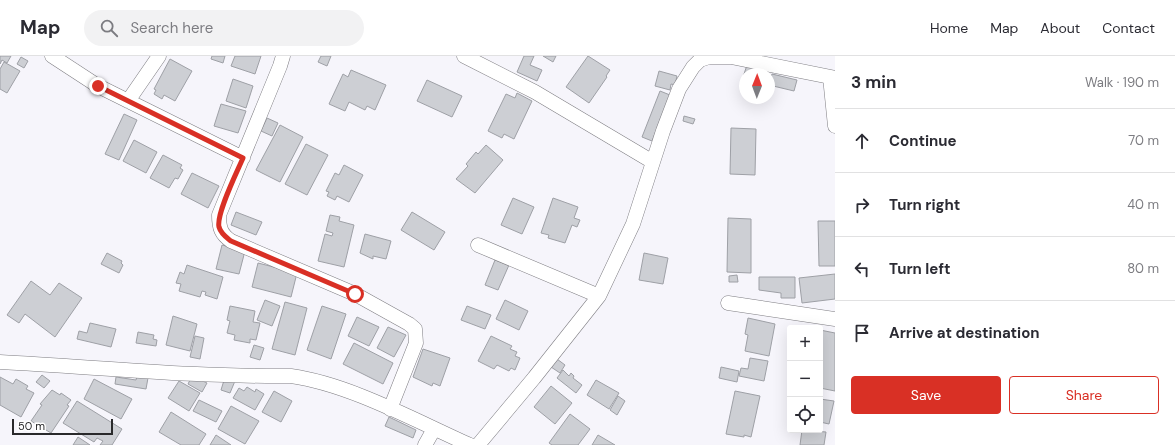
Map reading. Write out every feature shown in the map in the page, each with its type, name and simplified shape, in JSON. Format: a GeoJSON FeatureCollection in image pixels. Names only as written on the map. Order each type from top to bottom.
{"type":"FeatureCollection","features":[{"type":"Feature","properties":{"kind":"street"},"geometry":{"type":"LineString","coordinates":[[52,56],[98,86],[243,158]]}},
{"type":"Feature","properties":{"kind":"street"},"geometry":{"type":"LineString","coordinates":[[128,101],[159,56]]}},
{"type":"Feature","properties":{"kind":"street"},"geometry":{"type":"LineString","coordinates":[[283,56],[219,216],[219,227],[223,235],[231,241],[355,294],[409,324],[415,329],[416,343],[390,409]]}},
{"type":"Feature","properties":{"kind":"street"},"geometry":{"type":"LineString","coordinates":[[464,56],[535,92],[653,162]]}},
{"type":"Feature","properties":{"kind":"street"},"geometry":{"type":"LineString","coordinates":[[478,445],[534,378],[599,296],[633,224],[653,162],[679,90],[692,67],[700,60],[714,56],[731,57],[833,77],[835,126]]}},
{"type":"Feature","properties":{"kind":"street"},"geometry":{"type":"LineString","coordinates":[[478,245],[599,296]]}},
{"type":"Feature","properties":{"kind":"street"},"geometry":{"type":"LineString","coordinates":[[728,303],[835,319]]}},
{"type":"Feature","properties":{"kind":"street"},"geometry":{"type":"LineString","coordinates":[[0,362],[143,372],[291,376],[312,379],[363,397],[470,445]]}},
{"type":"Feature","properties":{"kind":"street"},"geometry":{"type":"LineString","coordinates":[[426,445],[434,429]]}},
{"type":"Feature","properties":{"kind":"building"},"geometry":{"type":"Polygon","coordinates":[[[0,56],[11,56],[7,63],[2,60],[0,64],[0,56]]]}},
{"type":"Feature","properties":{"kind":"building"},"geometry":{"type":"Polygon","coordinates":[[[212,56],[225,56],[223,63],[211,59],[212,56]]]}},
{"type":"Feature","properties":{"kind":"building"},"geometry":{"type":"Polygon","coordinates":[[[235,56],[261,56],[255,74],[231,66],[235,56]]]}},
{"type":"Feature","properties":{"kind":"building"},"geometry":{"type":"Polygon","coordinates":[[[321,56],[331,56],[327,66],[318,62],[321,56]]]}},
{"type":"Feature","properties":{"kind":"building"},"geometry":{"type":"Polygon","coordinates":[[[524,56],[534,56],[530,65],[542,70],[537,81],[517,72],[524,56]]]}},
{"type":"Feature","properties":{"kind":"building"},"geometry":{"type":"Polygon","coordinates":[[[543,56],[556,56],[553,62],[543,56]]]}},
{"type":"Feature","properties":{"kind":"building"},"geometry":{"type":"Polygon","coordinates":[[[588,56],[610,70],[606,76],[607,77],[589,103],[566,87],[588,56]]]}},
{"type":"Feature","properties":{"kind":"building"},"geometry":{"type":"Polygon","coordinates":[[[21,57],[28,61],[24,68],[17,64],[21,57]]]}},
{"type":"Feature","properties":{"kind":"building"},"geometry":{"type":"Polygon","coordinates":[[[170,59],[192,71],[175,101],[164,95],[162,99],[154,94],[156,90],[154,89],[170,59]]]}},
{"type":"Feature","properties":{"kind":"building"},"geometry":{"type":"Polygon","coordinates":[[[4,62],[20,71],[7,93],[0,89],[0,69],[4,62]]]}},
{"type":"Feature","properties":{"kind":"building"},"geometry":{"type":"Polygon","coordinates":[[[747,65],[756,68],[746,68],[747,65]]]}},
{"type":"Feature","properties":{"kind":"building"},"geometry":{"type":"Polygon","coordinates":[[[351,70],[386,85],[375,110],[367,106],[365,110],[349,102],[345,111],[329,104],[343,74],[348,77],[351,70]]]}},
{"type":"Feature","properties":{"kind":"building"},"geometry":{"type":"Polygon","coordinates":[[[659,71],[677,76],[675,85],[671,84],[670,90],[655,86],[659,71]]]}},
{"type":"Feature","properties":{"kind":"building"},"geometry":{"type":"Polygon","coordinates":[[[775,75],[797,80],[794,91],[775,86],[775,75]]]}},
{"type":"Feature","properties":{"kind":"building"},"geometry":{"type":"Polygon","coordinates":[[[233,79],[253,86],[246,108],[226,101],[233,79]]]}},
{"type":"Feature","properties":{"kind":"building"},"geometry":{"type":"Polygon","coordinates":[[[427,80],[462,96],[452,117],[417,101],[427,80]]]}},
{"type":"Feature","properties":{"kind":"building"},"geometry":{"type":"Polygon","coordinates":[[[660,91],[670,95],[652,141],[642,137],[660,91]]]}},
{"type":"Feature","properties":{"kind":"building"},"geometry":{"type":"Polygon","coordinates":[[[517,93],[532,101],[514,139],[504,134],[502,138],[488,131],[506,94],[515,98],[517,93]]]}},
{"type":"Feature","properties":{"kind":"building"},"geometry":{"type":"Polygon","coordinates":[[[221,104],[246,111],[238,133],[214,126],[221,104]]]}},
{"type":"Feature","properties":{"kind":"building"},"geometry":{"type":"Polygon","coordinates":[[[124,114],[137,120],[119,160],[105,154],[124,114]]]}},
{"type":"Feature","properties":{"kind":"building"},"geometry":{"type":"Polygon","coordinates":[[[684,116],[695,119],[693,124],[683,121],[684,116]]]}},
{"type":"Feature","properties":{"kind":"building"},"geometry":{"type":"Polygon","coordinates":[[[267,118],[278,123],[272,136],[261,131],[267,118]]]}},
{"type":"Feature","properties":{"kind":"building"},"geometry":{"type":"Polygon","coordinates":[[[280,125],[303,137],[280,182],[256,170],[280,125]]]}},
{"type":"Feature","properties":{"kind":"building"},"geometry":{"type":"Polygon","coordinates":[[[731,128],[756,129],[755,175],[730,174],[731,128]]]}},
{"type":"Feature","properties":{"kind":"building"},"geometry":{"type":"Polygon","coordinates":[[[134,140],[157,152],[146,173],[123,161],[134,140]]]}},
{"type":"Feature","properties":{"kind":"building"},"geometry":{"type":"Polygon","coordinates":[[[306,144],[328,155],[307,195],[285,184],[306,144]]]}},
{"type":"Feature","properties":{"kind":"building"},"geometry":{"type":"Polygon","coordinates":[[[486,145],[503,160],[475,193],[456,179],[468,166],[466,164],[476,152],[478,154],[486,145]]]}},
{"type":"Feature","properties":{"kind":"building"},"geometry":{"type":"Polygon","coordinates":[[[163,155],[182,165],[180,168],[183,170],[178,179],[175,178],[169,188],[150,178],[163,155]]]}},
{"type":"Feature","properties":{"kind":"building"},"geometry":{"type":"Polygon","coordinates":[[[344,165],[363,175],[349,202],[337,196],[335,200],[327,196],[329,192],[326,191],[335,173],[339,175],[344,165]]]}},
{"type":"Feature","properties":{"kind":"building"},"geometry":{"type":"Polygon","coordinates":[[[192,173],[219,186],[208,208],[181,194],[192,173]]]}},
{"type":"Feature","properties":{"kind":"building"},"geometry":{"type":"Polygon","coordinates":[[[513,198],[534,207],[522,234],[501,225],[513,198]]]}},
{"type":"Feature","properties":{"kind":"building"},"geometry":{"type":"Polygon","coordinates":[[[553,198],[578,207],[574,218],[580,220],[577,227],[572,225],[565,243],[548,238],[549,235],[541,233],[553,198]]]}},
{"type":"Feature","properties":{"kind":"building"},"geometry":{"type":"Polygon","coordinates":[[[236,212],[262,222],[256,235],[231,225],[236,212]]]}},
{"type":"Feature","properties":{"kind":"building"},"geometry":{"type":"Polygon","coordinates":[[[412,212],[445,232],[434,250],[401,230],[412,212]]]}},
{"type":"Feature","properties":{"kind":"building"},"geometry":{"type":"Polygon","coordinates":[[[330,215],[340,217],[339,221],[354,225],[344,267],[318,261],[325,234],[332,236],[333,233],[326,231],[330,215]]]}},
{"type":"Feature","properties":{"kind":"building"},"geometry":{"type":"Polygon","coordinates":[[[728,218],[751,219],[751,273],[727,272],[728,218]]]}},
{"type":"Feature","properties":{"kind":"building"},"geometry":{"type":"Polygon","coordinates":[[[818,221],[835,221],[835,266],[819,266],[818,221]]]}},
{"type":"Feature","properties":{"kind":"building"},"geometry":{"type":"Polygon","coordinates":[[[365,234],[391,241],[386,259],[373,256],[373,259],[360,253],[365,234]]]}},
{"type":"Feature","properties":{"kind":"building"},"geometry":{"type":"Polygon","coordinates":[[[222,245],[245,251],[239,274],[216,269],[222,245]]]}},
{"type":"Feature","properties":{"kind":"building"},"geometry":{"type":"Polygon","coordinates":[[[107,253],[122,261],[121,263],[123,265],[119,273],[101,264],[107,253]]]}},
{"type":"Feature","properties":{"kind":"building"},"geometry":{"type":"Polygon","coordinates":[[[644,253],[668,258],[663,284],[639,280],[644,253]]]}},
{"type":"Feature","properties":{"kind":"building"},"geometry":{"type":"Polygon","coordinates":[[[495,260],[509,265],[498,290],[485,285],[495,260]]]}},
{"type":"Feature","properties":{"kind":"building"},"geometry":{"type":"Polygon","coordinates":[[[258,263],[297,273],[291,297],[252,287],[258,263]]]}},
{"type":"Feature","properties":{"kind":"building"},"geometry":{"type":"Polygon","coordinates":[[[187,265],[223,277],[217,299],[205,295],[206,292],[202,291],[200,297],[179,291],[181,284],[176,283],[180,272],[184,274],[187,265]]]}},
{"type":"Feature","properties":{"kind":"building"},"geometry":{"type":"Polygon","coordinates":[[[835,274],[835,299],[802,303],[799,278],[835,274]]]}},
{"type":"Feature","properties":{"kind":"building"},"geometry":{"type":"Polygon","coordinates":[[[737,275],[738,282],[729,282],[729,276],[737,275]]]}},
{"type":"Feature","properties":{"kind":"building"},"geometry":{"type":"Polygon","coordinates":[[[759,277],[795,277],[795,298],[781,298],[781,293],[759,290],[759,277]]]}},
{"type":"Feature","properties":{"kind":"building"},"geometry":{"type":"Polygon","coordinates":[[[31,281],[50,295],[59,283],[82,298],[55,337],[25,314],[19,323],[7,315],[31,281]]]}},
{"type":"Feature","properties":{"kind":"building"},"geometry":{"type":"Polygon","coordinates":[[[265,300],[280,306],[272,326],[257,320],[265,300]]]}},
{"type":"Feature","properties":{"kind":"building"},"geometry":{"type":"Polygon","coordinates":[[[505,300],[528,311],[519,330],[496,319],[505,300]]]}},
{"type":"Feature","properties":{"kind":"building"},"geometry":{"type":"Polygon","coordinates":[[[285,302],[307,308],[295,355],[272,349],[285,302]]]}},
{"type":"Feature","properties":{"kind":"building"},"geometry":{"type":"Polygon","coordinates":[[[230,306],[255,311],[253,322],[260,323],[256,340],[250,339],[250,343],[234,340],[235,335],[227,333],[230,321],[227,320],[230,306]]]}},
{"type":"Feature","properties":{"kind":"building"},"geometry":{"type":"Polygon","coordinates":[[[322,306],[346,314],[331,359],[307,350],[322,306]]]}},
{"type":"Feature","properties":{"kind":"building"},"geometry":{"type":"Polygon","coordinates":[[[467,306],[491,315],[485,329],[461,320],[467,306]]]}},
{"type":"Feature","properties":{"kind":"building"},"geometry":{"type":"Polygon","coordinates":[[[173,316],[197,324],[190,351],[166,345],[173,316]]]}},
{"type":"Feature","properties":{"kind":"building"},"geometry":{"type":"Polygon","coordinates":[[[357,317],[379,327],[369,346],[348,336],[357,317]]]}},
{"type":"Feature","properties":{"kind":"building"},"geometry":{"type":"Polygon","coordinates":[[[748,318],[775,324],[769,356],[745,351],[748,335],[745,334],[748,318]]]}},
{"type":"Feature","properties":{"kind":"building"},"geometry":{"type":"Polygon","coordinates":[[[90,323],[116,329],[111,347],[77,339],[79,331],[87,333],[90,323]]]}},
{"type":"Feature","properties":{"kind":"building"},"geometry":{"type":"Polygon","coordinates":[[[388,327],[406,335],[394,357],[377,348],[388,327]]]}},
{"type":"Feature","properties":{"kind":"building"},"geometry":{"type":"Polygon","coordinates":[[[823,331],[835,333],[835,391],[823,389],[823,331]]]}},
{"type":"Feature","properties":{"kind":"building"},"geometry":{"type":"Polygon","coordinates":[[[138,332],[154,335],[153,339],[157,340],[156,346],[136,343],[138,332]]]}},
{"type":"Feature","properties":{"kind":"building"},"geometry":{"type":"Polygon","coordinates":[[[195,336],[204,338],[200,359],[190,357],[195,336]]]}},
{"type":"Feature","properties":{"kind":"building"},"geometry":{"type":"Polygon","coordinates":[[[491,336],[512,346],[510,349],[517,352],[515,356],[520,358],[515,370],[511,368],[509,371],[497,365],[494,369],[478,361],[491,336]]]}},
{"type":"Feature","properties":{"kind":"building"},"geometry":{"type":"Polygon","coordinates":[[[354,343],[393,363],[383,384],[343,364],[354,343]]]}},
{"type":"Feature","properties":{"kind":"building"},"geometry":{"type":"Polygon","coordinates":[[[254,345],[264,348],[260,360],[250,357],[254,345]]]}},
{"type":"Feature","properties":{"kind":"building"},"geometry":{"type":"Polygon","coordinates":[[[423,349],[450,358],[440,386],[433,383],[432,386],[413,377],[423,349]]]}},
{"type":"Feature","properties":{"kind":"building"},"geometry":{"type":"Polygon","coordinates":[[[750,358],[768,361],[764,381],[739,376],[741,368],[748,369],[750,358]]]}},
{"type":"Feature","properties":{"kind":"building"},"geometry":{"type":"Polygon","coordinates":[[[557,359],[565,365],[560,373],[551,367],[557,359]]]}},
{"type":"Feature","properties":{"kind":"building"},"geometry":{"type":"Polygon","coordinates":[[[721,367],[739,371],[737,382],[719,378],[721,367]]]}},
{"type":"Feature","properties":{"kind":"building"},"geometry":{"type":"Polygon","coordinates":[[[563,370],[569,376],[571,373],[574,376],[573,378],[582,385],[576,393],[557,378],[563,370]]]}},
{"type":"Feature","properties":{"kind":"building"},"geometry":{"type":"Polygon","coordinates":[[[42,375],[50,381],[44,388],[36,382],[42,375]]]}},
{"type":"Feature","properties":{"kind":"building"},"geometry":{"type":"Polygon","coordinates":[[[137,376],[148,378],[146,389],[115,384],[116,377],[136,380],[137,376]]]}},
{"type":"Feature","properties":{"kind":"building"},"geometry":{"type":"Polygon","coordinates":[[[192,376],[207,383],[202,392],[188,384],[192,376]]]}},
{"type":"Feature","properties":{"kind":"building"},"geometry":{"type":"Polygon","coordinates":[[[0,377],[13,384],[16,379],[28,386],[26,389],[34,393],[21,417],[0,405],[0,377]]]}},
{"type":"Feature","properties":{"kind":"building"},"geometry":{"type":"Polygon","coordinates":[[[225,377],[235,381],[230,393],[221,390],[225,377]]]}},
{"type":"Feature","properties":{"kind":"building"},"geometry":{"type":"Polygon","coordinates":[[[94,379],[132,399],[121,419],[84,399],[94,379]]]}},
{"type":"Feature","properties":{"kind":"building"},"geometry":{"type":"Polygon","coordinates":[[[596,380],[619,393],[609,409],[587,395],[596,380]]]}},
{"type":"Feature","properties":{"kind":"building"},"geometry":{"type":"Polygon","coordinates":[[[179,381],[200,393],[189,411],[168,398],[179,381]]]}},
{"type":"Feature","properties":{"kind":"building"},"geometry":{"type":"Polygon","coordinates":[[[551,386],[572,403],[555,424],[534,407],[551,386]]]}},
{"type":"Feature","properties":{"kind":"building"},"geometry":{"type":"Polygon","coordinates":[[[247,387],[255,392],[256,389],[264,394],[255,410],[233,398],[239,388],[244,391],[247,387]]]}},
{"type":"Feature","properties":{"kind":"building"},"geometry":{"type":"Polygon","coordinates":[[[52,390],[60,395],[61,393],[71,400],[67,405],[69,406],[51,433],[31,421],[42,405],[40,404],[52,390]]]}},
{"type":"Feature","properties":{"kind":"building"},"geometry":{"type":"Polygon","coordinates":[[[274,391],[292,401],[281,422],[262,412],[274,391]]]}},
{"type":"Feature","properties":{"kind":"building"},"geometry":{"type":"Polygon","coordinates":[[[735,391],[760,396],[751,437],[726,434],[735,391]]]}},
{"type":"Feature","properties":{"kind":"building"},"geometry":{"type":"Polygon","coordinates":[[[618,396],[625,401],[617,415],[610,410],[618,396]]]}},
{"type":"Feature","properties":{"kind":"building"},"geometry":{"type":"Polygon","coordinates":[[[823,399],[834,401],[829,424],[823,423],[823,399]]]}},
{"type":"Feature","properties":{"kind":"building"},"geometry":{"type":"Polygon","coordinates":[[[199,400],[222,411],[216,422],[193,411],[199,400]]]}},
{"type":"Feature","properties":{"kind":"building"},"geometry":{"type":"Polygon","coordinates":[[[77,401],[122,429],[112,445],[100,445],[103,441],[97,438],[94,442],[63,423],[77,401]]]}},
{"type":"Feature","properties":{"kind":"building"},"geometry":{"type":"Polygon","coordinates":[[[231,406],[259,421],[245,444],[218,429],[231,406]]]}},
{"type":"Feature","properties":{"kind":"building"},"geometry":{"type":"Polygon","coordinates":[[[171,412],[206,434],[199,445],[181,445],[159,432],[171,412]]]}},
{"type":"Feature","properties":{"kind":"building"},"geometry":{"type":"Polygon","coordinates":[[[570,414],[590,429],[578,445],[552,445],[549,443],[570,414]]]}},
{"type":"Feature","properties":{"kind":"building"},"geometry":{"type":"Polygon","coordinates":[[[389,417],[416,430],[413,438],[385,426],[389,417]]]}},
{"type":"Feature","properties":{"kind":"building"},"geometry":{"type":"Polygon","coordinates":[[[826,432],[824,445],[800,445],[802,433],[826,432]]]}},
{"type":"Feature","properties":{"kind":"building"},"geometry":{"type":"Polygon","coordinates":[[[216,435],[231,445],[210,445],[216,435]]]}},
{"type":"Feature","properties":{"kind":"building"},"geometry":{"type":"Polygon","coordinates":[[[598,435],[615,445],[592,445],[598,435]]]}},
{"type":"Feature","properties":{"kind":"building"},"geometry":{"type":"Polygon","coordinates":[[[78,437],[90,445],[73,445],[78,437]]]}},
{"type":"Feature","properties":{"kind":"route"},"geometry":{"type":"LineString","coordinates":[[98,86],[243,158],[219,216],[219,227],[223,235],[231,241],[355,294]]}}]}
